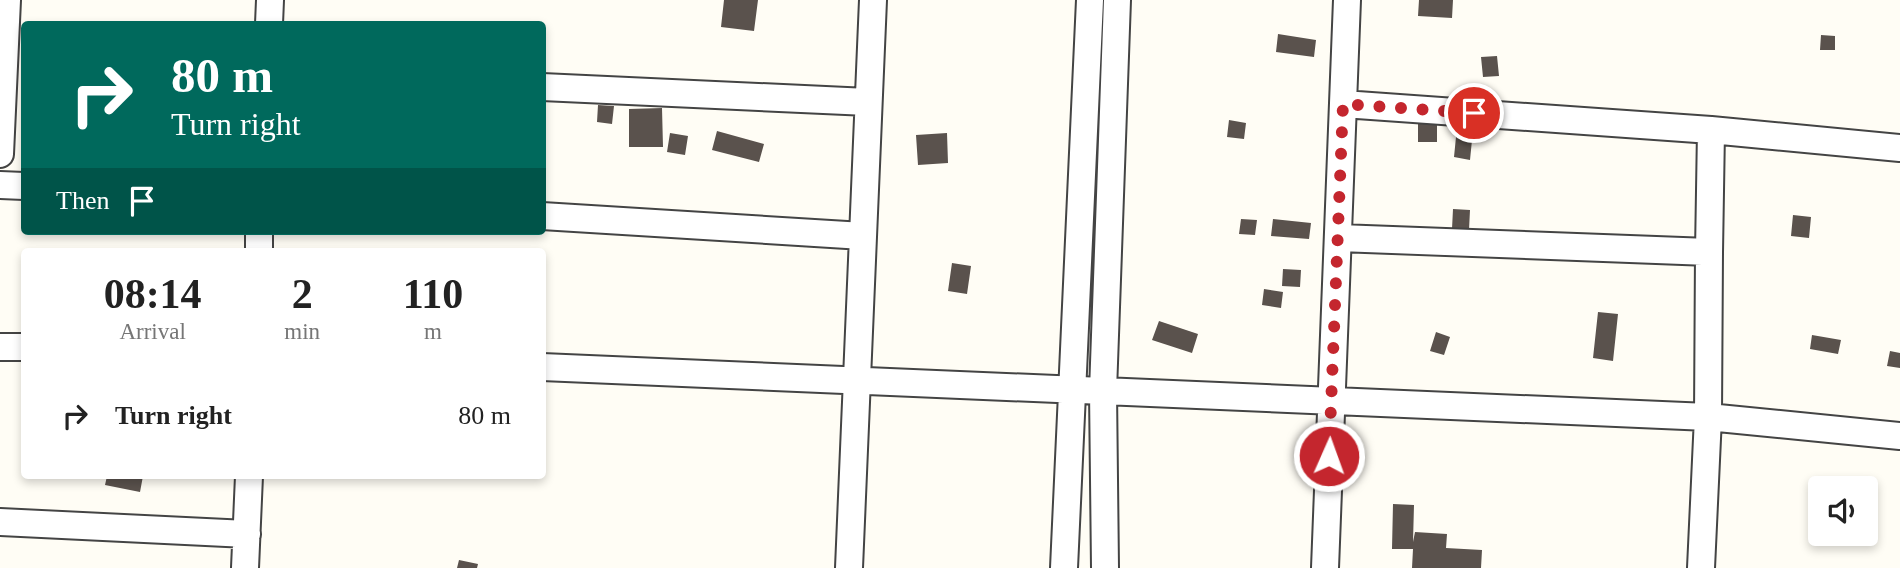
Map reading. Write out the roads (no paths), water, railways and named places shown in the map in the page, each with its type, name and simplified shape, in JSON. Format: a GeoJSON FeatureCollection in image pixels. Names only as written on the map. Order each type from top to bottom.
{"type":"FeatureCollection","features":[{"type":"Feature","properties":{"kind":"street"},"geometry":{"type":"LineString","coordinates":[[0,154],[7,0]]}},
{"type":"Feature","properties":{"kind":"street"},"geometry":{"type":"LineString","coordinates":[[269,21],[270,0]]}},
{"type":"Feature","properties":{"kind":"street"},"geometry":{"type":"LineString","coordinates":[[849,568],[873,0]]}},
{"type":"Feature","properties":{"kind":"street"},"geometry":{"type":"LineString","coordinates":[[1065,568],[1090,0]]}},
{"type":"Feature","properties":{"kind":"street"},"geometry":{"type":"LineString","coordinates":[[1105,568],[1103,391],[1117,0]]}},
{"type":"Feature","properties":{"kind":"street"},"geometry":{"type":"LineString","coordinates":[[1325,568],[1347,0]]}},
{"type":"Feature","properties":{"kind":"street"},"geometry":{"type":"LineString","coordinates":[[546,87],[868,102]]}},
{"type":"Feature","properties":{"kind":"street"},"geometry":{"type":"LineString","coordinates":[[1343,104],[1711,130],[1900,148]]}},
{"type":"Feature","properties":{"kind":"street"},"geometry":{"type":"LineString","coordinates":[[1702,568],[1708,416],[1711,130]]}},
{"type":"Feature","properties":{"kind":"street"},"geometry":{"type":"LineString","coordinates":[[0,185],[21,186]]}},
{"type":"Feature","properties":{"kind":"street"},"geometry":{"type":"LineString","coordinates":[[546,216],[863,236]]}},
{"type":"Feature","properties":{"kind":"street"},"geometry":{"type":"LineString","coordinates":[[1339,238],[1709,252]]}},
{"type":"Feature","properties":{"kind":"street"},"geometry":{"type":"LineString","coordinates":[[0,346],[21,347]]}},
{"type":"Feature","properties":{"kind":"street"},"geometry":{"type":"LineString","coordinates":[[546,367],[1708,416],[1900,436]]}},
{"type":"Feature","properties":{"kind":"street"},"geometry":{"type":"LineString","coordinates":[[245,568],[249,479]]}},
{"type":"Feature","properties":{"kind":"street"},"geometry":{"type":"LineString","coordinates":[[0,522],[247,534]]}}]}
